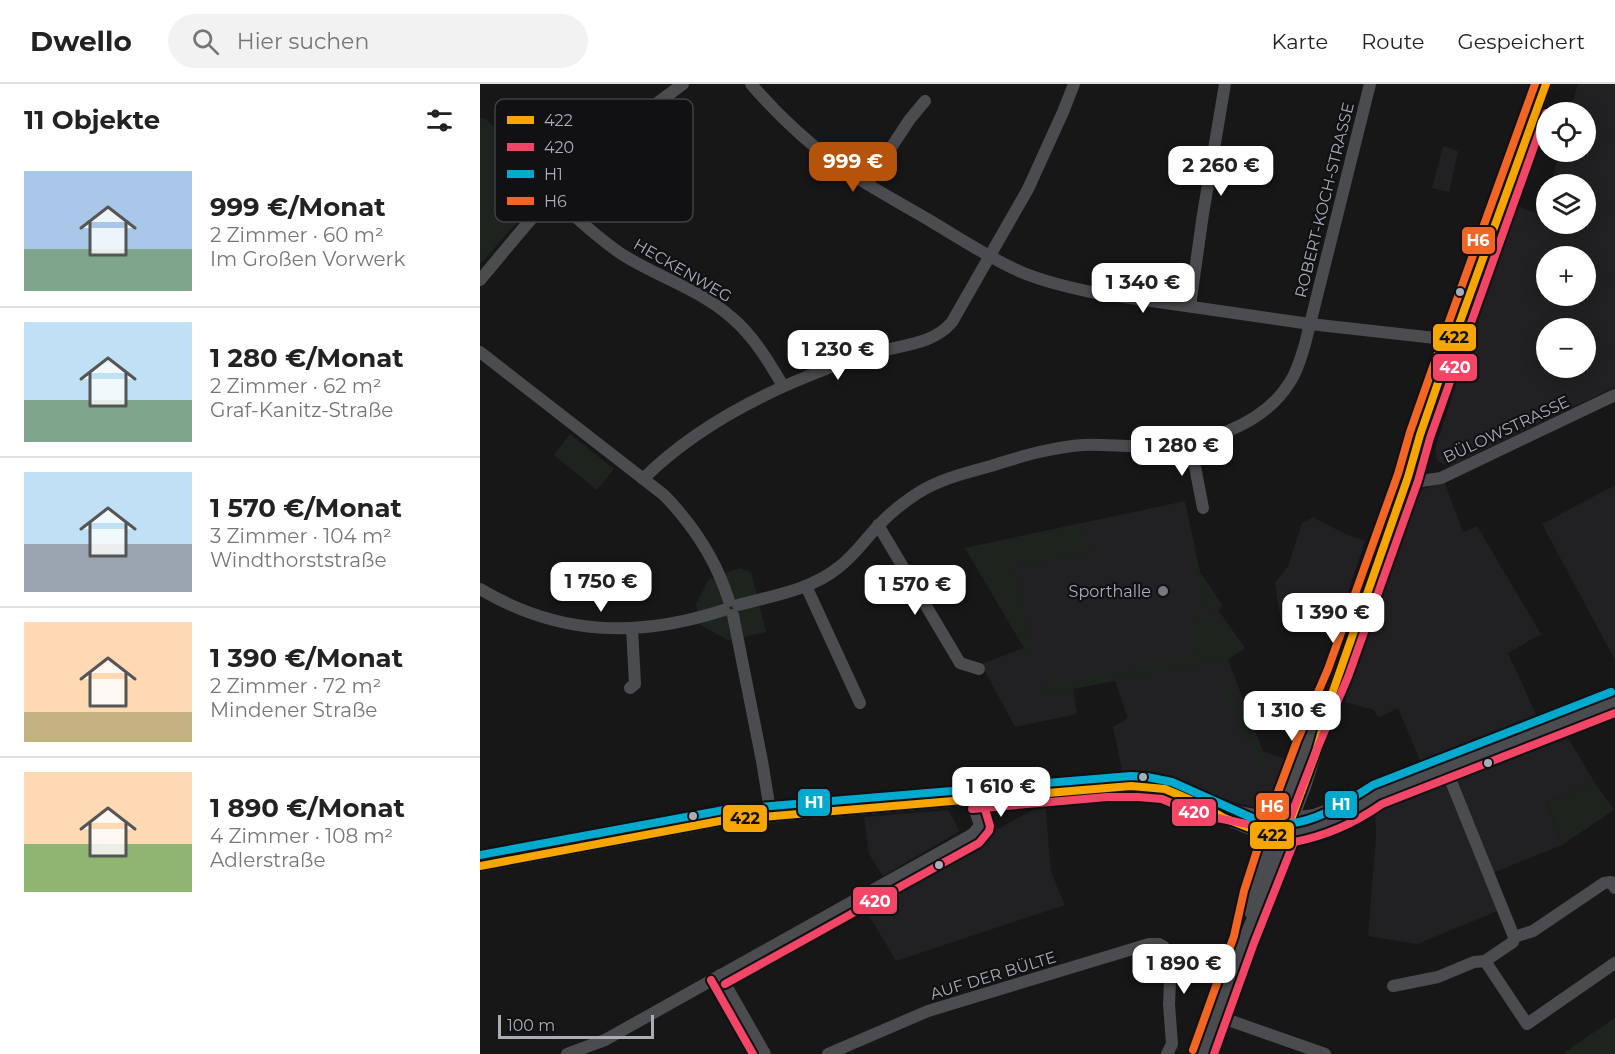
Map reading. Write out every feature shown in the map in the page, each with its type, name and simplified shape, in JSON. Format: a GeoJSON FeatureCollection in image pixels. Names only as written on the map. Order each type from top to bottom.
{"type":"FeatureCollection","features":[{"type":"Feature","properties":{"kind":"street"},"geometry":{"type":"LineString","coordinates":[[662,99],[683,84]]}},
{"type":"Feature","properties":{"kind":"street"},"geometry":{"type":"LineString","coordinates":[[751,84],[808,141],[838,165],[990,256],[1020,271],[1065,286],[1096,292],[1310,324],[1453,340]]}},
{"type":"Feature","properties":{"kind":"street"},"geometry":{"type":"LineString","coordinates":[[643,480],[656,467],[701,433],[783,386],[873,353],[935,337],[945,330],[952,322],[1028,189],[1074,84]]}},
{"type":"Feature","properties":{"kind":"street"},"geometry":{"type":"LineString","coordinates":[[1190,306],[1225,84]]}},
{"type":"Feature","properties":{"kind":"street","name":"ROBERT-KOCH-STRASSE"},"geometry":{"type":"LineString","coordinates":[[480,589],[503,602],[556,622],[609,629],[677,622],[806,586],[823,578],[852,556],[879,525],[904,502],[920,491],[952,477],[1038,452],[1084,445],[1149,446],[1190,441],[1237,427],[1255,417],[1270,406],[1290,383],[1297,370],[1370,84]]}},
{"type":"Feature","properties":{"kind":"street"},"geometry":{"type":"LineString","coordinates":[[1244,939],[1254,894],[1278,820],[1338,674],[1408,477],[1453,340],[1545,84]]}},
{"type":"Feature","properties":{"kind":"street"},"geometry":{"type":"LineString","coordinates":[[867,184],[910,119],[925,101]]}},
{"type":"Feature","properties":{"kind":"street"},"geometry":{"type":"LineString","coordinates":[[480,280],[530,222]]}},
{"type":"Feature","properties":{"kind":"street","name":"HECKENWEG"},"geometry":{"type":"LineString","coordinates":[[581,222],[605,243],[626,257],[704,298],[732,317],[757,346],[783,386]]}},
{"type":"Feature","properties":{"kind":"street"},"geometry":{"type":"LineString","coordinates":[[480,352],[664,495],[695,530],[711,555],[731,608],[771,816]]}},
{"type":"Feature","properties":{"kind":"street","name":"BÜLOWSTRASSE"},"geometry":{"type":"LineString","coordinates":[[1408,477],[1421,481],[1441,478],[1615,395]]}},
{"type":"Feature","properties":{"kind":"street"},"geometry":{"type":"LineString","coordinates":[[1190,441],[1203,508]]}},
{"type":"Feature","properties":{"kind":"street"},"geometry":{"type":"LineString","coordinates":[[879,525],[960,663],[979,669]]}},
{"type":"Feature","properties":{"kind":"street"},"geometry":{"type":"LineString","coordinates":[[806,586],[860,703]]}},
{"type":"Feature","properties":{"kind":"street"},"geometry":{"type":"LineString","coordinates":[[630,688],[635,684],[632,628]]}},
{"type":"Feature","properties":{"kind":"street"},"geometry":{"type":"LineString","coordinates":[[1203,1054],[1244,939],[1317,752],[1338,674]]}},
{"type":"Feature","properties":{"kind":"street"},"geometry":{"type":"LineString","coordinates":[[1200,804],[1278,820],[1314,815],[1364,796],[1377,795],[1615,702]]}},
{"type":"Feature","properties":{"kind":"street"},"geometry":{"type":"LineString","coordinates":[[1394,986],[1438,977],[1474,962],[1485,961],[1513,942],[1514,937],[1446,769]]}},
{"type":"Feature","properties":{"kind":"street"},"geometry":{"type":"LineString","coordinates":[[480,866],[725,820],[1131,786],[1165,789],[1200,804],[1224,818],[1273,836],[1305,831],[1332,821],[1366,804],[1377,795]]}},
{"type":"Feature","properties":{"kind":"street"},"geometry":{"type":"LineString","coordinates":[[567,1054],[605,1040],[972,834],[985,820],[989,797]]}},
{"type":"Feature","properties":{"kind":"street"},"geometry":{"type":"LineString","coordinates":[[971,799],[980,825]]}},
{"type":"Feature","properties":{"kind":"street"},"geometry":{"type":"LineString","coordinates":[[1514,937],[1533,931],[1604,883],[1611,882],[1615,888]]}},
{"type":"Feature","properties":{"kind":"street","name":"AUF DER BÜLTE"},"geometry":{"type":"LineString","coordinates":[[828,1054],[928,1011],[1149,944],[1164,947],[1171,959],[1168,1004],[1172,1044],[1167,1054]]}},
{"type":"Feature","properties":{"kind":"street"},"geometry":{"type":"LineString","coordinates":[[1485,961],[1527,1024],[1615,963]]}},
{"type":"Feature","properties":{"kind":"street"},"geometry":{"type":"LineString","coordinates":[[720,975],[765,1054]]}},
{"type":"Feature","properties":{"kind":"street"},"geometry":{"type":"LineString","coordinates":[[1217,1016],[1324,1054]]}},
{"type":"Feature","properties":{"kind":"shaded area"},"geometry":{"type":"Polygon","coordinates":[[[1578,84],[1615,84],[1615,387],[1452,465],[1443,464],[1437,460],[1435,450],[1475,324],[1517,206],[1536,213],[1536,234],[1596,234],[1596,174],[1554,174],[1556,162],[1596,162],[1596,102],[1572,102],[1578,84]]]}},
{"type":"Feature","properties":{"kind":"shaded area"},"geometry":{"type":"Polygon","coordinates":[[[480,118],[484,118],[495,128],[495,222],[517,222],[480,264],[480,118]]]}},
{"type":"Feature","properties":{"kind":"shaded area"},"geometry":{"type":"Polygon","coordinates":[[[1443,146],[1458,151],[1449,192],[1432,188],[1443,146]]]}},
{"type":"Feature","properties":{"kind":"shaded area"},"geometry":{"type":"Polygon","coordinates":[[[570,434],[614,469],[597,490],[554,455],[570,434]]]}},
{"type":"Feature","properties":{"kind":"shaded area"},"geometry":{"type":"Polygon","coordinates":[[[1444,481],[1463,532],[1477,526],[1541,634],[1508,653],[1540,723],[1423,768],[1398,708],[1378,718],[1374,710],[1345,702],[1392,565],[1421,490],[1444,481]]]}},
{"type":"Feature","properties":{"kind":"shaded area"},"geometry":{"type":"Polygon","coordinates":[[[1615,485],[1615,660],[1542,524],[1615,485]]]}},
{"type":"Feature","properties":{"kind":"shaded area"},"geometry":{"type":"Polygon","coordinates":[[[1185,501],[1200,572],[1223,606],[1218,610],[1245,648],[1228,660],[1263,751],[1286,759],[1270,801],[1263,806],[1254,807],[1234,802],[1155,774],[1123,775],[1113,727],[1128,718],[1115,681],[1073,689],[1077,714],[1015,727],[981,664],[1024,648],[965,548],[1185,501]]]}},
{"type":"Feature","properties":{"kind":"shaded area"},"geometry":{"type":"Polygon","coordinates":[[[1313,517],[1343,533],[1365,541],[1333,637],[1281,619],[1279,611],[1275,583],[1288,566],[1302,523],[1313,517]]]}},
{"type":"Feature","properties":{"kind":"shaded area"},"geometry":{"type":"Polygon","coordinates":[[[1082,523],[1086,544],[1090,544],[1091,552],[1014,568],[1033,655],[1008,654],[1024,648],[965,548],[1082,523]]]}},
{"type":"Feature","properties":{"kind":"shaded area"},"geometry":{"type":"Polygon","coordinates":[[[1196,552],[1200,573],[1222,606],[1217,610],[1205,607],[1194,558],[1196,552]]]}},
{"type":"Feature","properties":{"kind":"shaded area"},"geometry":{"type":"Polygon","coordinates":[[[739,568],[751,572],[766,632],[728,640],[700,625],[696,604],[709,579],[739,568]]]}},
{"type":"Feature","properties":{"kind":"shaded area"},"geometry":{"type":"Polygon","coordinates":[[[1220,613],[1244,647],[1228,659],[1041,694],[1040,688],[1047,687],[1046,685],[1054,679],[1061,681],[1111,671],[1112,674],[1139,669],[1138,664],[1198,652],[1192,620],[1220,613]]]}},
{"type":"Feature","properties":{"kind":"shaded area"},"geometry":{"type":"Polygon","coordinates":[[[1227,682],[1266,763],[1260,766],[1221,684],[1227,682]]]}},
{"type":"Feature","properties":{"kind":"shaded area"},"geometry":{"type":"Polygon","coordinates":[[[1565,733],[1595,783],[1547,802],[1562,845],[1493,873],[1455,777],[1565,733]]]}},
{"type":"Feature","properties":{"kind":"shaded area"},"geometry":{"type":"Polygon","coordinates":[[[1444,781],[1498,911],[1417,944],[1368,936],[1376,835],[1375,808],[1444,781]]]}},
{"type":"Feature","properties":{"kind":"shaded area"},"geometry":{"type":"Polygon","coordinates":[[[1595,783],[1614,810],[1562,845],[1547,802],[1595,783]]]}},
{"type":"Feature","properties":{"kind":"shaded area"},"geometry":{"type":"Polygon","coordinates":[[[1045,803],[1051,872],[1065,905],[896,961],[862,904],[1045,803]]]}},
{"type":"Feature","properties":{"kind":"shaded area"},"geometry":{"type":"Polygon","coordinates":[[[948,810],[960,831],[883,876],[869,854],[864,817],[948,810]]]}},
{"type":"Feature","properties":{"kind":"shaded area"},"geometry":{"type":"Polygon","coordinates":[[[1615,1018],[1615,1054],[1562,1054],[1615,1018]]]}},
{"type":"Feature","properties":{"kind":"transit line","name":"H6"},"geometry":{"type":"LineString","coordinates":[[1193,1050],[1234,936],[1244,891],[1263,832],[1297,741],[1328,669],[1398,474],[1410,432],[1447,327],[1535,84]]}},
{"type":"Feature","properties":{"kind":"transit line","name":"422"},"geometry":{"type":"LineString","coordinates":[[480,866],[725,820],[1131,786],[1165,789],[1200,804],[1224,818],[1255,830],[1273,836],[1286,833],[1316,752],[1332,694],[1408,477],[1440,377],[1546,84]]}},
{"type":"Feature","properties":{"kind":"transit line","name":"420"},"geometry":{"type":"LineString","coordinates":[[972,809],[1107,797],[1138,797],[1162,799],[1197,814],[1277,830],[1282,830],[1287,826],[1348,677],[1536,141]]}},
{"type":"Feature","properties":{"kind":"transit line","name":"H1"},"geometry":{"type":"LineString","coordinates":[[480,855],[724,810],[1131,776],[1172,782],[1259,821],[1289,824],[1319,816],[1373,785],[1611,692]]}},
{"type":"Feature","properties":{"kind":"transit line","name":"420"},"geometry":{"type":"LineString","coordinates":[[1214,1054],[1294,842],[1329,832],[1351,823],[1382,804],[1615,713]]}},
{"type":"Feature","properties":{"kind":"transit line","name":"420"},"geometry":{"type":"LineString","coordinates":[[725,984],[979,843],[989,831],[990,826],[981,796]]}},
{"type":"Feature","properties":{"kind":"transit line","name":"420"},"geometry":{"type":"LineString","coordinates":[[711,980],[753,1054]]}},
{"type":"Feature","properties":{"kind":"place","name":"Sporthalle"},"geometry":{"type":"Point","coordinates":[1163,591]}}]}
